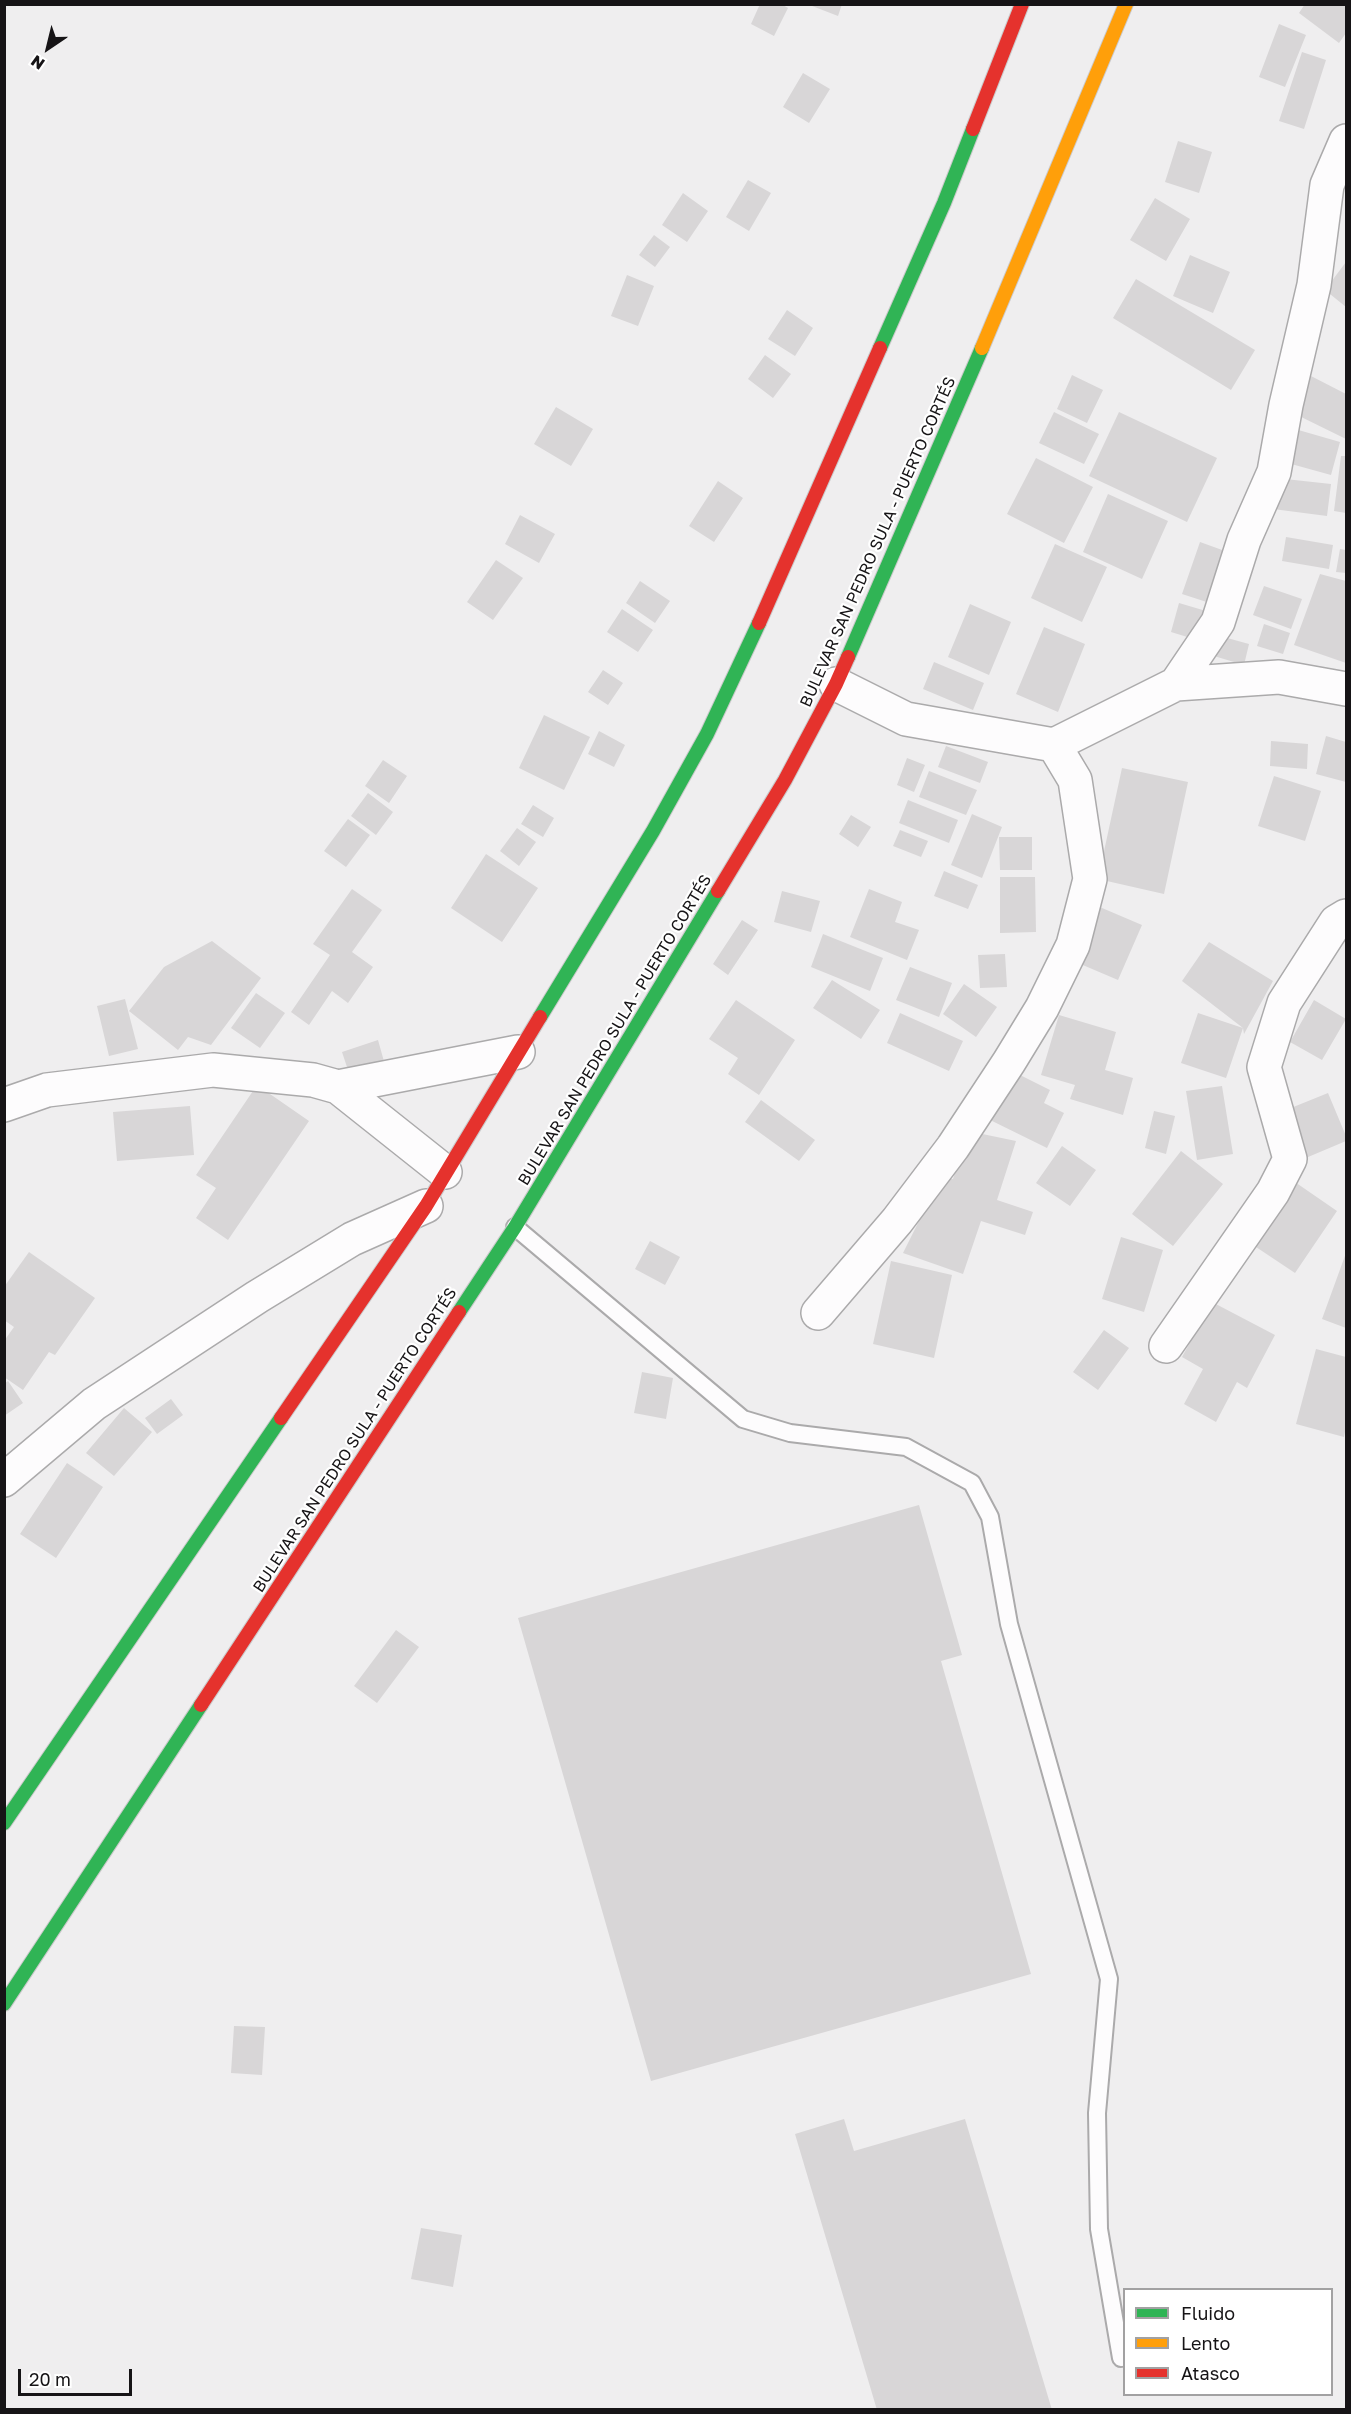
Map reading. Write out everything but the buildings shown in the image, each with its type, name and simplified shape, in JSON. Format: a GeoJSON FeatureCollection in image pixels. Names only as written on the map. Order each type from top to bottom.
{"type":"FeatureCollection","features":[{"type":"Feature","properties":{"kind":"highway"},"geometry":{"type":"LineString","coordinates":[[4,1823],[426,1206],[652,831],[707,734],[755,633],[939,214],[1023,4]]}},
{"type":"Feature","properties":{"kind":"highway","name":"BULEVAR SAN PEDRO SULA - PUERTO CORTÉS"},"geometry":{"type":"LineString","coordinates":[[4,2004],[515,1227],[779,790],[836,684],[1025,247],[1126,4]]}},
{"type":"Feature","properties":{"kind":"street"},"geometry":{"type":"LineString","coordinates":[[1176,684],[1218,622],[1244,540],[1274,472],[1286,405],[1314,285],[1328,185],[1347,141]]}},
{"type":"Feature","properties":{"kind":"street"},"geometry":{"type":"LineString","coordinates":[[836,684],[906,718],[1054,746],[1176,684],[1280,677],[1347,689]]}},
{"type":"Feature","properties":{"kind":"street"},"geometry":{"type":"LineString","coordinates":[[818,1313],[897,1221],[953,1148],[1042,1008],[1073,945],[1090,879],[1075,780],[1054,746]]}},
{"type":"Feature","properties":{"kind":"street"},"geometry":{"type":"LineString","coordinates":[[1166,1346],[1273,1192],[1290,1159],[1264,1067],[1284,1003],[1336,922],[1347,916]]}},
{"type":"Feature","properties":{"kind":"street"},"geometry":{"type":"LineString","coordinates":[[338,1087],[518,1052]]}},
{"type":"Feature","properties":{"kind":"street"},"geometry":{"type":"LineString","coordinates":[[4,1105],[47,1090],[213,1070],[313,1080],[338,1087],[445,1172]]}},
{"type":"Feature","properties":{"kind":"street"},"geometry":{"type":"LineString","coordinates":[[4,1480],[94,1404],[257,1297],[352,1239],[426,1206]]}},
{"type":"Feature","properties":{"kind":"lane"},"geometry":{"type":"LineString","coordinates":[[515,1227],[743,1419],[790,1434],[906,1447],[972,1483],[990,1517],[1009,1624],[1109,1979],[1096,2114],[1099,2229],[1121,2358]]}},
{"type":"Feature","properties":{"kind":"traffic: fast"},"geometry":{"type":"LineString","coordinates":[[880,348],[944,203],[973,129]]}},
{"type":"Feature","properties":{"kind":"traffic: fast"},"geometry":{"type":"LineString","coordinates":[[848,657],[982,348]]}},
{"type":"Feature","properties":{"kind":"traffic: fast"},"geometry":{"type":"LineString","coordinates":[[540,1017],[653,831],[707,734],[759,623]]}},
{"type":"Feature","properties":{"kind":"traffic: fast"},"geometry":{"type":"LineString","coordinates":[[459,1312],[515,1227],[718,891]]}},
{"type":"Feature","properties":{"kind":"traffic: fast"},"geometry":{"type":"LineString","coordinates":[[4,1823],[281,1418]]}},
{"type":"Feature","properties":{"kind":"traffic: fast"},"geometry":{"type":"LineString","coordinates":[[4,2004],[201,1705]]}},
{"type":"Feature","properties":{"kind":"traffic: slow"},"geometry":{"type":"LineString","coordinates":[[982,348],[1126,4]]}},
{"type":"Feature","properties":{"kind":"traffic: jam"},"geometry":{"type":"LineString","coordinates":[[973,129],[1022,4]]}},
{"type":"Feature","properties":{"kind":"traffic: jam"},"geometry":{"type":"LineString","coordinates":[[759,623],[880,348]]}},
{"type":"Feature","properties":{"kind":"traffic: jam"},"geometry":{"type":"LineString","coordinates":[[718,891],[785,780],[848,657]]}},
{"type":"Feature","properties":{"kind":"traffic: jam"},"geometry":{"type":"LineString","coordinates":[[281,1418],[426,1206],[540,1017]]}},
{"type":"Feature","properties":{"kind":"traffic: jam"},"geometry":{"type":"LineString","coordinates":[[201,1705],[459,1312]]}}]}
